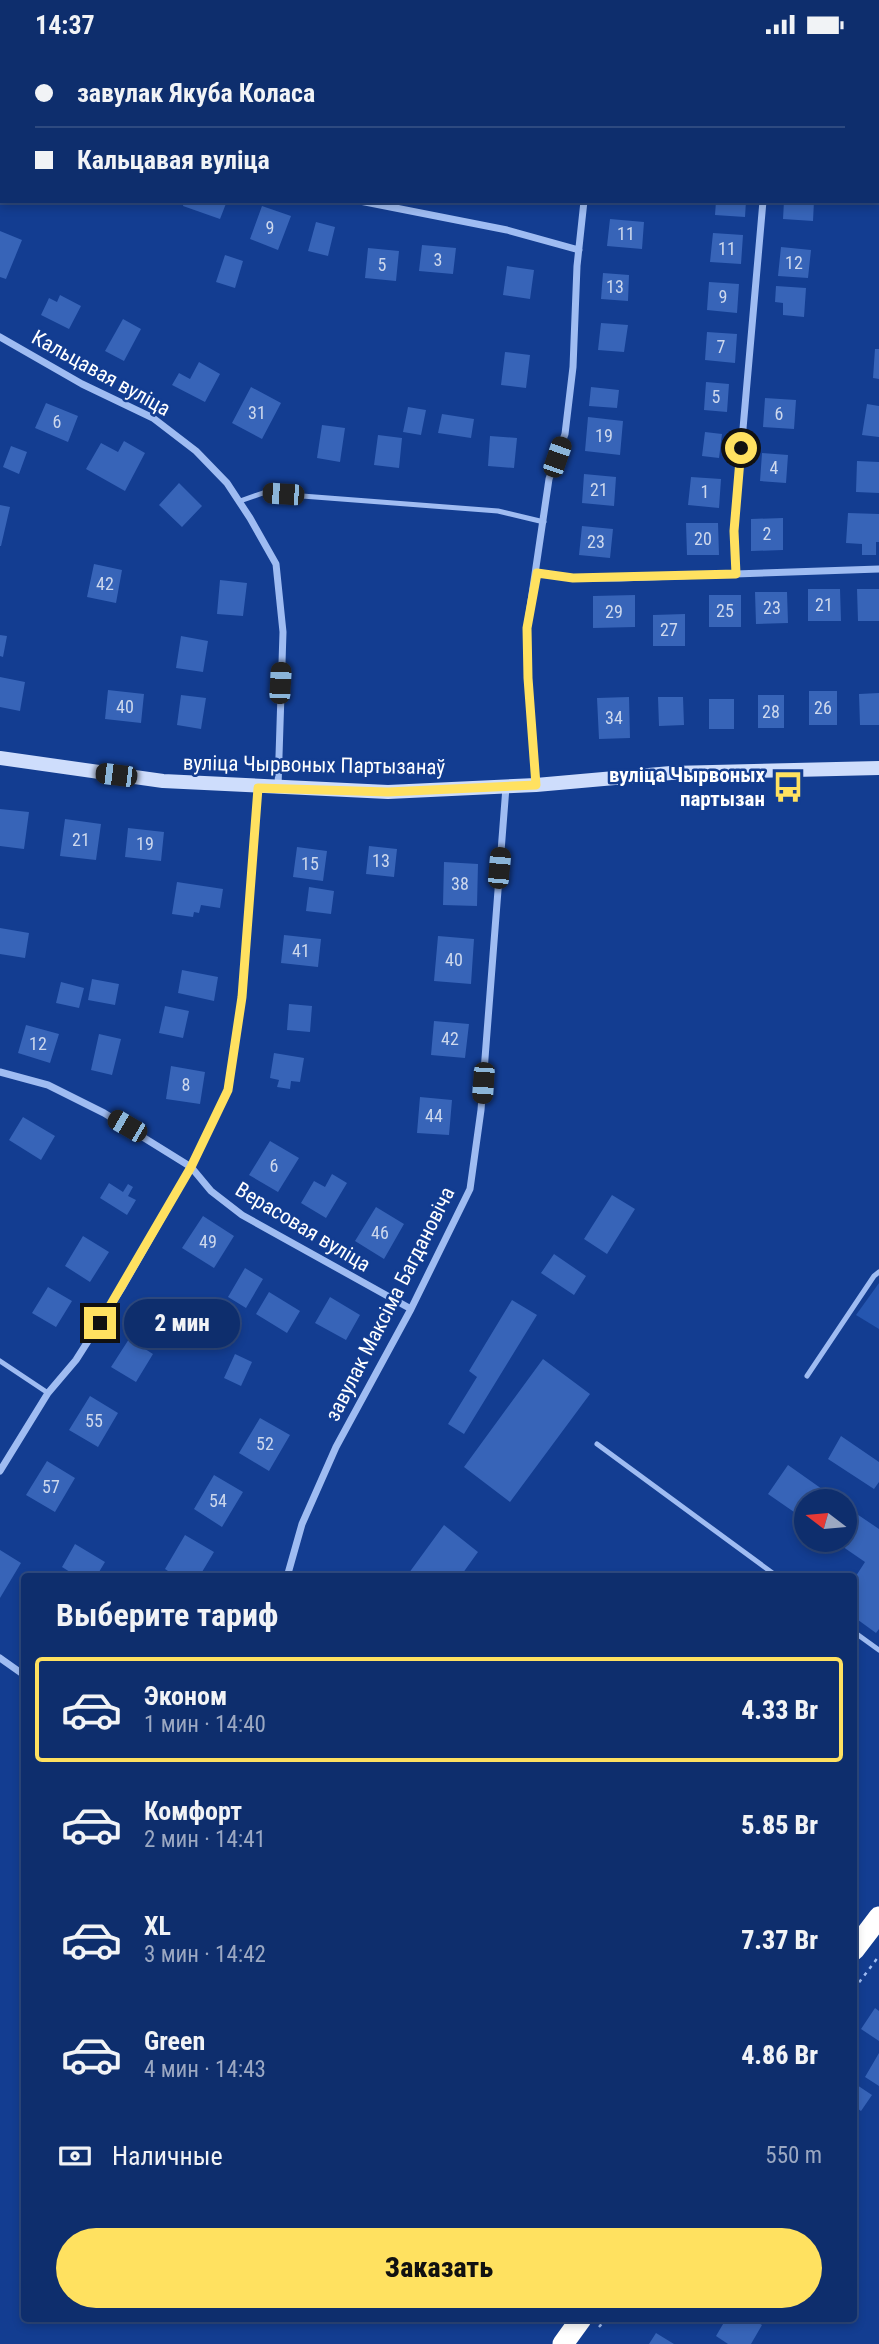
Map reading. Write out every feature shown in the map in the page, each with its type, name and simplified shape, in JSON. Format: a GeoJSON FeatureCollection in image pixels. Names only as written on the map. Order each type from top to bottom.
{"type":"FeatureCollection","features":[{"type":"Feature","properties":{"kind":"highway"},"geometry":{"type":"LineString","coordinates":[[857,1946],[879,1917]]}},
{"type":"Feature","properties":{"kind":"highway"},"geometry":{"type":"LineString","coordinates":[[563,2344],[579,2322]]}},
{"type":"Feature","properties":{"kind":"street"},"geometry":{"type":"LineString","coordinates":[[370,203],[507,230],[579,250]]}},
{"type":"Feature","properties":{"kind":"street"},"geometry":{"type":"LineString","coordinates":[[536,785],[527,628],[549,479],[565,434],[573,367],[584,203]]}},
{"type":"Feature","properties":{"kind":"street"},"geometry":{"type":"LineString","coordinates":[[736,574],[734,531],[763,203]]}},
{"type":"Feature","properties":{"kind":"street","name":"Кальцавая вуліца"},"geometry":{"type":"LineString","coordinates":[[0,337],[82,384],[153,418],[196,451],[227,482],[240,502],[276,564],[283,632],[278,788]]}},
{"type":"Feature","properties":{"kind":"street"},"geometry":{"type":"LineString","coordinates":[[537,573],[573,578],[879,569]]}},
{"type":"Feature","properties":{"kind":"street","name":"вуліца Чырвоных Партызанаў"},"geometry":{"type":"LineString","coordinates":[[0,758],[163,782],[388,792],[536,785],[671,773],[879,768]]}},
{"type":"Feature","properties":{"kind":"street","name":"завулак Максіма Багдановіча"},"geometry":{"type":"LineString","coordinates":[[288,1573],[302,1524],[336,1447],[411,1309],[470,1189],[481,1110],[506,787]]}},
{"type":"Feature","properties":{"kind":"street"},"geometry":{"type":"LineString","coordinates":[[0,1471],[48,1393],[76,1360],[103,1318],[191,1167],[228,1090],[242,997],[258,788]]}},
{"type":"Feature","properties":{"kind":"street","name":"Верасовая вуліца"},"geometry":{"type":"LineString","coordinates":[[0,1072],[48,1085],[171,1152],[191,1167],[211,1191],[242,1215],[411,1309]]}},
{"type":"Feature","properties":{"kind":"street"},"geometry":{"type":"LineString","coordinates":[[0,1658],[21,1673]]}},
{"type":"Feature","properties":{"kind":"lane"},"geometry":{"type":"LineString","coordinates":[[240,502],[263,493],[498,512],[544,522]]}},
{"type":"Feature","properties":{"kind":"lane"},"geometry":{"type":"LineString","coordinates":[[807,1376],[873,1276],[879,1272]]}},
{"type":"Feature","properties":{"kind":"lane"},"geometry":{"type":"LineString","coordinates":[[0,1361],[48,1393]]}},
{"type":"Feature","properties":{"kind":"lane"},"geometry":{"type":"LineString","coordinates":[[597,1444],[773,1573]]}},
{"type":"Feature","properties":{"kind":"lane"},"geometry":{"type":"LineString","coordinates":[[857,1634],[879,1650]]}},
{"type":"Feature","properties":{"kind":"path"},"geometry":{"type":"LineString","coordinates":[[857,1985],[879,1957]]}},
{"type":"Feature","properties":{"kind":"shaded area"},"geometry":{"type":"Polygon","coordinates":[[[879,1283],[879,1329],[856,1315],[879,1283]]]}},
{"type":"Feature","properties":{"kind":"building"},"geometry":{"type":"Polygon","coordinates":[[[184,203],[226,203],[220,219],[183,206],[184,203]]]}},
{"type":"Feature","properties":{"kind":"building"},"geometry":{"type":"Polygon","coordinates":[[[716,203],[746,203],[745,217],[715,215],[716,203]]]}},
{"type":"Feature","properties":{"kind":"building"},"geometry":{"type":"Polygon","coordinates":[[[784,203],[814,203],[813,221],[783,219],[784,203]]]}},
{"type":"Feature","properties":{"kind":"building"},"geometry":{"type":"Polygon","coordinates":[[[262,206],[291,216],[278,250],[250,239],[262,206]]]}},
{"type":"Feature","properties":{"kind":"building"},"geometry":{"type":"Polygon","coordinates":[[[610,219],[644,222],[642,249],[607,246],[610,219]]]}},
{"type":"Feature","properties":{"kind":"building"},"geometry":{"type":"Polygon","coordinates":[[[316,222],[335,227],[328,256],[308,251],[316,222]]]}},
{"type":"Feature","properties":{"kind":"building"},"geometry":{"type":"Polygon","coordinates":[[[0,231],[22,240],[6,279],[0,277],[0,231]]]}},
{"type":"Feature","properties":{"kind":"building"},"geometry":{"type":"Polygon","coordinates":[[[713,233],[743,235],[741,264],[710,262],[713,233]]]}},
{"type":"Feature","properties":{"kind":"building"},"geometry":{"type":"Polygon","coordinates":[[[422,245],[456,248],[453,274],[419,271],[422,245]]]}},
{"type":"Feature","properties":{"kind":"building"},"geometry":{"type":"Polygon","coordinates":[[[781,247],[811,250],[808,278],[778,276],[781,247]]]}},
{"type":"Feature","properties":{"kind":"building"},"geometry":{"type":"Polygon","coordinates":[[[368,248],[399,251],[396,281],[365,278],[368,248]]]}},
{"type":"Feature","properties":{"kind":"building"},"geometry":{"type":"Polygon","coordinates":[[[225,255],[243,261],[235,288],[216,282],[225,255]]]}},
{"type":"Feature","properties":{"kind":"building"},"geometry":{"type":"Polygon","coordinates":[[[507,266],[534,270],[530,299],[503,295],[507,266]]]}},
{"type":"Feature","properties":{"kind":"building"},"geometry":{"type":"Polygon","coordinates":[[[603,273],[629,275],[628,301],[601,299],[603,273]]]}},
{"type":"Feature","properties":{"kind":"building"},"geometry":{"type":"Polygon","coordinates":[[[709,282],[739,284],[737,313],[707,310],[709,282]]]}},
{"type":"Feature","properties":{"kind":"building"},"geometry":{"type":"Polygon","coordinates":[[[776,286],[806,288],[804,317],[783,315],[783,303],[775,302],[776,286]]]}},
{"type":"Feature","properties":{"kind":"building"},"geometry":{"type":"Polygon","coordinates":[[[60,295],[81,306],[69,329],[41,315],[49,298],[57,302],[60,295]]]}},
{"type":"Feature","properties":{"kind":"building"},"geometry":{"type":"Polygon","coordinates":[[[123,319],[141,329],[124,361],[105,351],[123,319]]]}},
{"type":"Feature","properties":{"kind":"building"},"geometry":{"type":"Polygon","coordinates":[[[601,323],[628,325],[624,352],[598,350],[601,323]]]}},
{"type":"Feature","properties":{"kind":"building"},"geometry":{"type":"Polygon","coordinates":[[[707,332],[737,334],[735,363],[705,360],[707,332]]]}},
{"type":"Feature","properties":{"kind":"building"},"geometry":{"type":"Polygon","coordinates":[[[875,349],[879,349],[879,379],[873,378],[875,349]]]}},
{"type":"Feature","properties":{"kind":"building"},"geometry":{"type":"Polygon","coordinates":[[[505,352],[530,355],[526,388],[501,385],[505,352]]]}},
{"type":"Feature","properties":{"kind":"building"},"geometry":{"type":"Polygon","coordinates":[[[199,362],[220,374],[205,402],[172,385],[179,373],[190,379],[199,362]]]}},
{"type":"Feature","properties":{"kind":"building"},"geometry":{"type":"Polygon","coordinates":[[[706,382],[729,384],[727,412],[704,410],[706,382]]]}},
{"type":"Feature","properties":{"kind":"building"},"geometry":{"type":"Polygon","coordinates":[[[251,387],[281,403],[262,439],[232,423],[251,387]]]}},
{"type":"Feature","properties":{"kind":"building"},"geometry":{"type":"Polygon","coordinates":[[[591,387],[619,390],[617,408],[589,406],[591,387]]]}},
{"type":"Feature","properties":{"kind":"building"},"geometry":{"type":"Polygon","coordinates":[[[765,398],[796,400],[794,429],[763,427],[765,398]]]}},
{"type":"Feature","properties":{"kind":"building"},"geometry":{"type":"Polygon","coordinates":[[[46,403],[78,416],[68,442],[35,428],[46,403]]]}},
{"type":"Feature","properties":{"kind":"building"},"geometry":{"type":"Polygon","coordinates":[[[867,404],[879,406],[879,437],[862,435],[867,404]]]}},
{"type":"Feature","properties":{"kind":"building"},"geometry":{"type":"Polygon","coordinates":[[[408,407],[426,410],[421,435],[403,432],[408,407]]]}},
{"type":"Feature","properties":{"kind":"building"},"geometry":{"type":"Polygon","coordinates":[[[442,414],[474,419],[471,438],[438,433],[442,414]]]}},
{"type":"Feature","properties":{"kind":"building"},"geometry":{"type":"Polygon","coordinates":[[[588,417],[623,421],[620,455],[585,451],[588,417]]]}},
{"type":"Feature","properties":{"kind":"building"},"geometry":{"type":"Polygon","coordinates":[[[322,425],[345,428],[340,462],[317,458],[322,425]]]}},
{"type":"Feature","properties":{"kind":"building"},"geometry":{"type":"Polygon","coordinates":[[[705,432],[722,434],[719,458],[702,456],[705,432]]]}},
{"type":"Feature","properties":{"kind":"building"},"geometry":{"type":"Polygon","coordinates":[[[378,435],[402,438],[399,468],[374,465],[378,435]]]}},
{"type":"Feature","properties":{"kind":"building"},"geometry":{"type":"Polygon","coordinates":[[[490,436],[517,438],[514,468],[488,466],[490,436]]]}},
{"type":"Feature","properties":{"kind":"building"},"geometry":{"type":"Polygon","coordinates":[[[124,441],[145,453],[125,491],[86,469],[101,443],[118,452],[124,441]]]}},
{"type":"Feature","properties":{"kind":"building"},"geometry":{"type":"Polygon","coordinates":[[[11,446],[27,452],[19,474],[3,467],[11,446]]]}},
{"type":"Feature","properties":{"kind":"building"},"geometry":{"type":"Polygon","coordinates":[[[762,453],[788,455],[786,483],[760,481],[762,453]]]}},
{"type":"Feature","properties":{"kind":"building"},"geometry":{"type":"Polygon","coordinates":[[[857,461],[879,462],[879,493],[856,492],[857,461]]]}},
{"type":"Feature","properties":{"kind":"building"},"geometry":{"type":"Polygon","coordinates":[[[584,474],[616,477],[614,506],[582,503],[584,474]]]}},
{"type":"Feature","properties":{"kind":"building"},"geometry":{"type":"Polygon","coordinates":[[[691,477],[721,479],[719,508],[688,505],[691,477]]]}},
{"type":"Feature","properties":{"kind":"building"},"geometry":{"type":"Polygon","coordinates":[[[179,483],[202,506],[182,527],[159,505],[179,483]]]}},
{"type":"Feature","properties":{"kind":"building"},"geometry":{"type":"Polygon","coordinates":[[[0,505],[10,507],[1,546],[0,546],[0,505]]]}},
{"type":"Feature","properties":{"kind":"building"},"geometry":{"type":"Polygon","coordinates":[[[848,513],[879,514],[876,555],[862,555],[862,544],[846,543],[848,513]]]}},
{"type":"Feature","properties":{"kind":"building"},"geometry":{"type":"Polygon","coordinates":[[[783,518],[783,550],[751,551],[751,519],[783,518]]]}},
{"type":"Feature","properties":{"kind":"building"},"geometry":{"type":"Polygon","coordinates":[[[686,523],[718,523],[719,555],[687,555],[686,523]]]}},
{"type":"Feature","properties":{"kind":"building"},"geometry":{"type":"Polygon","coordinates":[[[582,526],[613,529],[610,558],[579,555],[582,526]]]}},
{"type":"Feature","properties":{"kind":"building"},"geometry":{"type":"Polygon","coordinates":[[[94,564],[122,570],[116,603],[87,597],[94,564]]]}},
{"type":"Feature","properties":{"kind":"building"},"geometry":{"type":"Polygon","coordinates":[[[220,580],[247,583],[243,616],[217,614],[220,580]]]}},
{"type":"Feature","properties":{"kind":"building"},"geometry":{"type":"Polygon","coordinates":[[[808,589],[840,589],[841,621],[808,621],[808,589]]]}},
{"type":"Feature","properties":{"kind":"building"},"geometry":{"type":"Polygon","coordinates":[[[857,589],[879,589],[879,621],[858,621],[857,589]]]}},
{"type":"Feature","properties":{"kind":"building"},"geometry":{"type":"Polygon","coordinates":[[[755,592],[787,592],[788,623],[756,624],[755,592]]]}},
{"type":"Feature","properties":{"kind":"building"},"geometry":{"type":"Polygon","coordinates":[[[635,595],[635,627],[593,628],[593,596],[635,595]]]}},
{"type":"Feature","properties":{"kind":"building"},"geometry":{"type":"Polygon","coordinates":[[[709,595],[741,595],[741,627],[709,627],[709,595]]]}},
{"type":"Feature","properties":{"kind":"building"},"geometry":{"type":"Polygon","coordinates":[[[685,614],[685,646],[653,646],[653,615],[685,614]]]}},
{"type":"Feature","properties":{"kind":"building"},"geometry":{"type":"Polygon","coordinates":[[[0,635],[7,636],[3,657],[0,656],[0,635]]]}},
{"type":"Feature","properties":{"kind":"building"},"geometry":{"type":"Polygon","coordinates":[[[181,636],[208,641],[203,672],[176,668],[181,636]]]}},
{"type":"Feature","properties":{"kind":"building"},"geometry":{"type":"Polygon","coordinates":[[[0,677],[25,682],[20,711],[0,707],[0,677]]]}},
{"type":"Feature","properties":{"kind":"building"},"geometry":{"type":"Polygon","coordinates":[[[108,690],[144,694],[141,723],[105,719],[108,690]]]}},
{"type":"Feature","properties":{"kind":"building"},"geometry":{"type":"Polygon","coordinates":[[[809,691],[837,691],[837,725],[809,725],[809,691]]]}},
{"type":"Feature","properties":{"kind":"building"},"geometry":{"type":"Polygon","coordinates":[[[879,693],[879,725],[860,725],[859,694],[879,693]]]}},
{"type":"Feature","properties":{"kind":"building"},"geometry":{"type":"Polygon","coordinates":[[[181,695],[206,698],[201,729],[177,725],[181,695]]]}},
{"type":"Feature","properties":{"kind":"building"},"geometry":{"type":"Polygon","coordinates":[[[758,695],[784,695],[784,728],[758,728],[758,695]]]}},
{"type":"Feature","properties":{"kind":"building"},"geometry":{"type":"Polygon","coordinates":[[[629,697],[630,738],[599,739],[597,698],[629,697]]]}},
{"type":"Feature","properties":{"kind":"building"},"geometry":{"type":"Polygon","coordinates":[[[658,697],[683,697],[684,725],[659,726],[658,697]]]}},
{"type":"Feature","properties":{"kind":"building"},"geometry":{"type":"Polygon","coordinates":[[[709,699],[734,699],[734,729],[709,729],[709,699]]]}},
{"type":"Feature","properties":{"kind":"building"},"geometry":{"type":"Polygon","coordinates":[[[0,809],[29,812],[24,849],[0,846],[0,809]]]}},
{"type":"Feature","properties":{"kind":"building"},"geometry":{"type":"Polygon","coordinates":[[[65,819],[101,824],[96,860],[60,856],[65,819]]]}},
{"type":"Feature","properties":{"kind":"building"},"geometry":{"type":"Polygon","coordinates":[[[128,828],[164,832],[161,861],[125,857],[128,828]]]}},
{"type":"Feature","properties":{"kind":"building"},"geometry":{"type":"Polygon","coordinates":[[[369,846],[397,849],[394,877],[366,874],[369,846]]]}},
{"type":"Feature","properties":{"kind":"building"},"geometry":{"type":"Polygon","coordinates":[[[297,847],[327,851],[323,881],[293,877],[297,847]]]}},
{"type":"Feature","properties":{"kind":"building"},"geometry":{"type":"Polygon","coordinates":[[[444,862],[478,864],[477,906],[443,905],[444,862]]]}},
{"type":"Feature","properties":{"kind":"building"},"geometry":{"type":"Polygon","coordinates":[[[177,882],[223,889],[220,908],[201,905],[199,913],[194,912],[193,917],[172,914],[177,882]]]}},
{"type":"Feature","properties":{"kind":"building"},"geometry":{"type":"Polygon","coordinates":[[[309,887],[334,891],[331,914],[306,911],[309,887]]]}},
{"type":"Feature","properties":{"kind":"building"},"geometry":{"type":"Polygon","coordinates":[[[0,928],[29,933],[25,958],[0,954],[0,928]]]}},
{"type":"Feature","properties":{"kind":"building"},"geometry":{"type":"Polygon","coordinates":[[[284,935],[321,939],[318,967],[281,963],[284,935]]]}},
{"type":"Feature","properties":{"kind":"building"},"geometry":{"type":"Polygon","coordinates":[[[438,936],[474,939],[471,984],[434,981],[438,936]]]}},
{"type":"Feature","properties":{"kind":"building"},"geometry":{"type":"Polygon","coordinates":[[[182,970],[218,977],[214,1001],[178,993],[182,970]]]}},
{"type":"Feature","properties":{"kind":"building"},"geometry":{"type":"Polygon","coordinates":[[[92,979],[119,984],[115,1005],[88,1000],[92,979]]]}},
{"type":"Feature","properties":{"kind":"building"},"geometry":{"type":"Polygon","coordinates":[[[61,982],[84,988],[79,1008],[56,1003],[61,982]]]}},
{"type":"Feature","properties":{"kind":"building"},"geometry":{"type":"Polygon","coordinates":[[[289,1004],[312,1006],[310,1032],[287,1030],[289,1004]]]}},
{"type":"Feature","properties":{"kind":"building"},"geometry":{"type":"Polygon","coordinates":[[[165,1006],[189,1011],[183,1038],[159,1033],[165,1006]]]}},
{"type":"Feature","properties":{"kind":"building"},"geometry":{"type":"Polygon","coordinates":[[[434,1021],[469,1024],[465,1058],[431,1055],[434,1021]]]}},
{"type":"Feature","properties":{"kind":"building"},"geometry":{"type":"Polygon","coordinates":[[[26,1025],[59,1034],[50,1063],[18,1053],[26,1025]]]}},
{"type":"Feature","properties":{"kind":"building"},"geometry":{"type":"Polygon","coordinates":[[[99,1034],[121,1039],[112,1075],[91,1070],[99,1034]]]}},
{"type":"Feature","properties":{"kind":"building"},"geometry":{"type":"Polygon","coordinates":[[[274,1053],[304,1058],[300,1082],[291,1081],[290,1089],[277,1087],[279,1080],[270,1078],[274,1053]]]}},
{"type":"Feature","properties":{"kind":"building"},"geometry":{"type":"Polygon","coordinates":[[[171,1066],[205,1072],[200,1104],[166,1099],[171,1066]]]}},
{"type":"Feature","properties":{"kind":"building"},"geometry":{"type":"Polygon","coordinates":[[[420,1097],[452,1100],[449,1135],[417,1133],[420,1097]]]}},
{"type":"Feature","properties":{"kind":"building"},"geometry":{"type":"Polygon","coordinates":[[[23,1117],[55,1136],[41,1160],[9,1140],[23,1117]]]}},
{"type":"Feature","properties":{"kind":"building"},"geometry":{"type":"Polygon","coordinates":[[[270,1141],[299,1158],[278,1192],[249,1175],[270,1141]]]}},
{"type":"Feature","properties":{"kind":"building"},"geometry":{"type":"Polygon","coordinates":[[[332,1174],[347,1183],[326,1218],[301,1203],[314,1181],[325,1187],[332,1174]]]}},
{"type":"Feature","properties":{"kind":"building"},"geometry":{"type":"Polygon","coordinates":[[[109,1183],[123,1192],[128,1184],[133,1187],[128,1196],[136,1200],[127,1215],[100,1198],[109,1183]]]}},
{"type":"Feature","properties":{"kind":"building"},"geometry":{"type":"Polygon","coordinates":[[[612,1195],[635,1209],[607,1254],[584,1239],[612,1195]]]}},
{"type":"Feature","properties":{"kind":"building"},"geometry":{"type":"Polygon","coordinates":[[[376,1207],[404,1224],[384,1259],[355,1241],[376,1207]]]}},
{"type":"Feature","properties":{"kind":"building"},"geometry":{"type":"Polygon","coordinates":[[[203,1216],[234,1236],[214,1268],[182,1248],[203,1216]]]}},
{"type":"Feature","properties":{"kind":"building"},"geometry":{"type":"Polygon","coordinates":[[[83,1236],[109,1252],[90,1282],[65,1266],[83,1236]]]}},
{"type":"Feature","properties":{"kind":"building"},"geometry":{"type":"Polygon","coordinates":[[[554,1254],[586,1276],[574,1295],[541,1273],[554,1254]]]}},
{"type":"Feature","properties":{"kind":"building"},"geometry":{"type":"Polygon","coordinates":[[[245,1268],[263,1279],[246,1308],[228,1297],[245,1268]]]}},
{"type":"Feature","properties":{"kind":"building"},"geometry":{"type":"Polygon","coordinates":[[[48,1287],[72,1301],[56,1327],[32,1313],[48,1287]]]}},
{"type":"Feature","properties":{"kind":"building"},"geometry":{"type":"Polygon","coordinates":[[[269,1292],[300,1311],[287,1333],[256,1314],[269,1292]]]}},
{"type":"Feature","properties":{"kind":"building"},"geometry":{"type":"Polygon","coordinates":[[[330,1297],[360,1315],[346,1340],[315,1323],[330,1297]]]}},
{"type":"Feature","properties":{"kind":"building"},"geometry":{"type":"Polygon","coordinates":[[[512,1300],[537,1315],[464,1434],[448,1424],[477,1377],[469,1371],[512,1300]]]}},
{"type":"Feature","properties":{"kind":"building"},"geometry":{"type":"Polygon","coordinates":[[[129,1339],[153,1354],[136,1382],[111,1367],[129,1339]]]}},
{"type":"Feature","properties":{"kind":"building"},"geometry":{"type":"Polygon","coordinates":[[[235,1354],[252,1362],[241,1386],[224,1378],[235,1354]]]}},
{"type":"Feature","properties":{"kind":"building"},"geometry":{"type":"Polygon","coordinates":[[[543,1359],[590,1394],[510,1502],[464,1467],[543,1359]]]}},
{"type":"Feature","properties":{"kind":"building"},"geometry":{"type":"Polygon","coordinates":[[[90,1396],[118,1413],[98,1447],[69,1430],[90,1396]]]}},
{"type":"Feature","properties":{"kind":"building"},"geometry":{"type":"Polygon","coordinates":[[[260,1418],[290,1435],[269,1471],[239,1453],[260,1418]]]}},
{"type":"Feature","properties":{"kind":"building"},"geometry":{"type":"Polygon","coordinates":[[[841,1436],[879,1462],[879,1482],[874,1489],[828,1459],[841,1436]]]}},
{"type":"Feature","properties":{"kind":"building"},"geometry":{"type":"Polygon","coordinates":[[[47,1461],[75,1478],[55,1512],[26,1495],[47,1461]]]}},
{"type":"Feature","properties":{"kind":"building"},"geometry":{"type":"Polygon","coordinates":[[[788,1465],[822,1489],[794,1489],[794,1512],[768,1494],[788,1465]]]}},
{"type":"Feature","properties":{"kind":"building"},"geometry":{"type":"Polygon","coordinates":[[[214,1475],[243,1492],[222,1527],[194,1509],[214,1475]]]}},
{"type":"Feature","properties":{"kind":"building"},"geometry":{"type":"Polygon","coordinates":[[[858,1515],[879,1529],[879,1629],[876,1633],[857,1619],[857,1574],[865,1562],[850,1552],[858,1552],[858,1515]]]}},
{"type":"Feature","properties":{"kind":"building"},"geometry":{"type":"Polygon","coordinates":[[[444,1525],[478,1552],[463,1573],[409,1573],[444,1525]]]}},
{"type":"Feature","properties":{"kind":"building"},"geometry":{"type":"Polygon","coordinates":[[[185,1535],[214,1552],[201,1573],[171,1573],[165,1569],[185,1535]]]}},
{"type":"Feature","properties":{"kind":"building"},"geometry":{"type":"Polygon","coordinates":[[[75,1544],[105,1562],[98,1573],[72,1573],[62,1567],[75,1544]]]}},
{"type":"Feature","properties":{"kind":"building"},"geometry":{"type":"Polygon","coordinates":[[[0,1550],[21,1563],[0,1598],[0,1550]]]}},
{"type":"Feature","properties":{"kind":"building"},"geometry":{"type":"Polygon","coordinates":[[[875,2008],[879,2011],[879,2041],[861,2029],[875,2008]]]}},
{"type":"Feature","properties":{"kind":"building"},"geometry":{"type":"Polygon","coordinates":[[[879,2053],[879,2086],[865,2077],[879,2053]]]}},
{"type":"Feature","properties":{"kind":"building"},"geometry":{"type":"Polygon","coordinates":[[[857,2085],[872,2095],[861,2111],[857,2108],[857,2085]]]}},
{"type":"Feature","properties":{"kind":"building"},"geometry":{"type":"Polygon","coordinates":[[[724,2322],[757,2322],[762,2325],[751,2344],[728,2344],[716,2336],[724,2322]]]}},
{"type":"Feature","properties":{"kind":"building"},"geometry":{"type":"Polygon","coordinates":[[[656,2333],[674,2344],[649,2344],[656,2333]]]}},
{"type":"Feature","properties":{"kind":"place","name":"вуліца Чырвоных партызан"},"geometry":{"type":"Point","coordinates":[788,787]}},
{"type":"Feature","properties":{"kind":"route"},"geometry":{"type":"LineString","coordinates":[[100,1323],[191,1167],[228,1090],[242,997],[258,788],[388,792],[536,785],[527,628],[537,573],[573,578],[736,574],[734,531],[741,448]]}}]}
